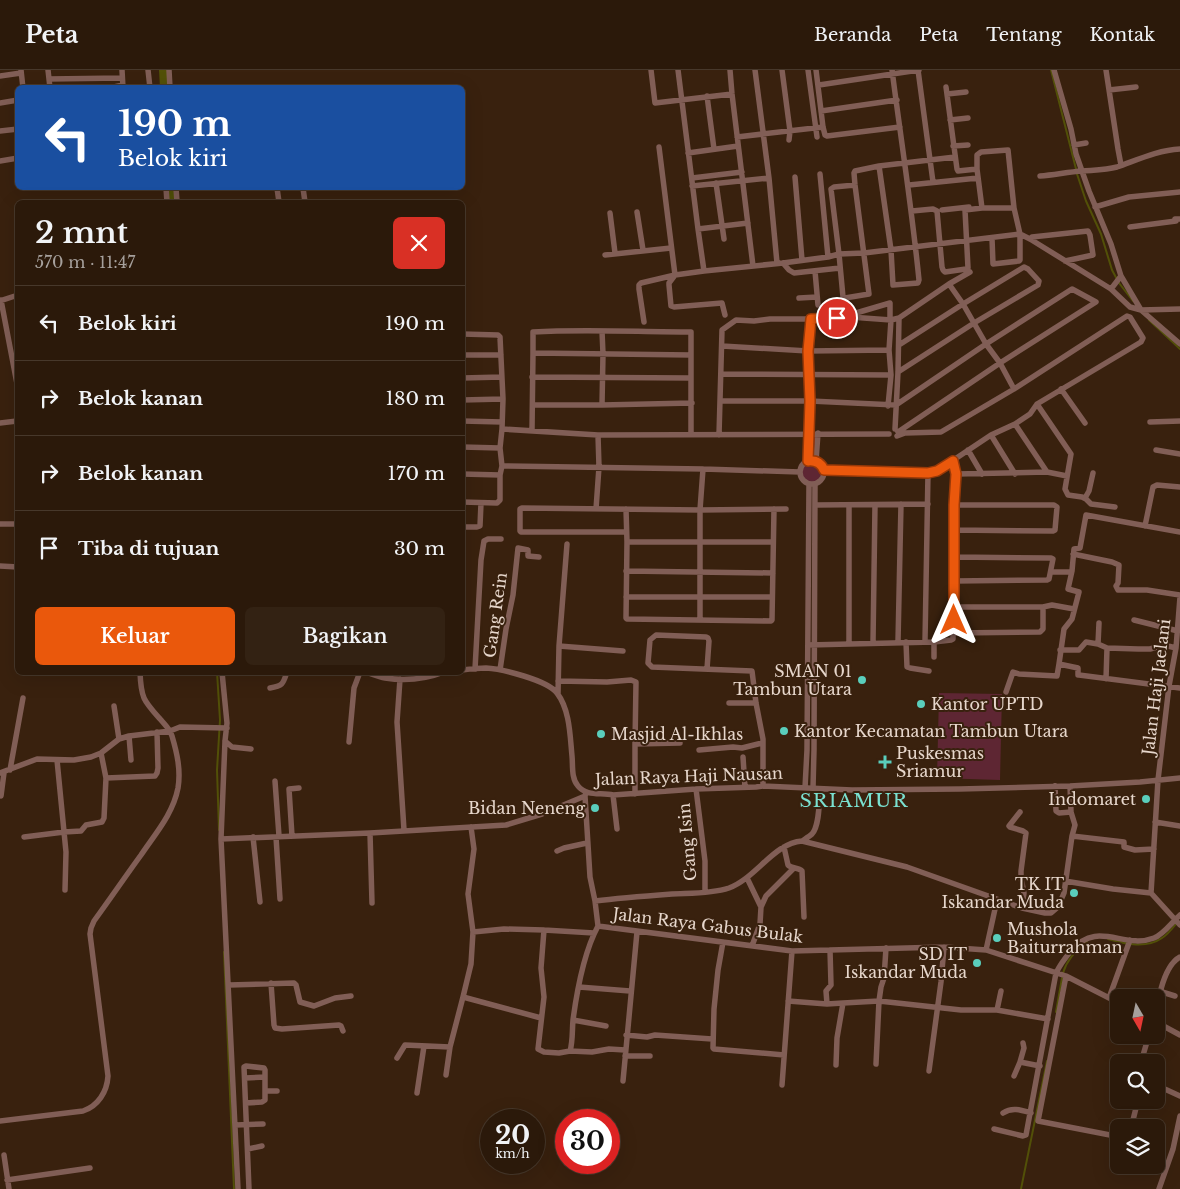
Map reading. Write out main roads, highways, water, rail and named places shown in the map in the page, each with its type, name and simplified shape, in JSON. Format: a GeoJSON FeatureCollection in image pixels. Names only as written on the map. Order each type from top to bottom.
{"type":"FeatureCollection","features":[{"type":"Feature","properties":{"kind":"waterway"},"geometry":{"type":"LineString","coordinates":[[164,70],[165,85]]}},
{"type":"Feature","properties":{"kind":"waterway"},"geometry":{"type":"LineString","coordinates":[[1051,70],[1076,169]]}},
{"type":"Feature","properties":{"kind":"waterway"},"geometry":{"type":"LineString","coordinates":[[1077,174],[1086,201],[1101,234],[1112,270],[1133,301]]}},
{"type":"Feature","properties":{"kind":"waterway"},"geometry":{"type":"LineString","coordinates":[[171,190],[173,200]]}},
{"type":"Feature","properties":{"kind":"waterway"},"geometry":{"type":"LineString","coordinates":[[1149,320],[1180,349]]}},
{"type":"Feature","properties":{"kind":"waterway"},"geometry":{"type":"LineString","coordinates":[[217,675],[220,720],[217,770],[219,830]]}},
{"type":"Feature","properties":{"kind":"waterway"},"geometry":{"type":"LineString","coordinates":[[1108,939],[1129,944],[1149,944],[1164,937],[1176,924]]}},
{"type":"Feature","properties":{"kind":"waterway"},"geometry":{"type":"LineString","coordinates":[[1063,973],[1072,955],[1087,942]]}},
{"type":"Feature","properties":{"kind":"waterway"},"geometry":{"type":"LineString","coordinates":[[224,952],[234,1189]]}},
{"type":"Feature","properties":{"kind":"waterway"},"geometry":{"type":"LineString","coordinates":[[1056,1012],[1062,978]]}},
{"type":"Feature","properties":{"kind":"waterway"},"geometry":{"type":"LineString","coordinates":[[1021,1189],[1047,1061]]}},
{"type":"Feature","properties":{"kind":"place","name":"SMAN 01 Tambun Utara"},"geometry":{"type":"Point","coordinates":[862,680]}},
{"type":"Feature","properties":{"kind":"place","name":"Kantor UPTD"},"geometry":{"type":"Point","coordinates":[921,704]}},
{"type":"Feature","properties":{"kind":"place","name":"Kantor Kecamatan Tambun Utara"},"geometry":{"type":"Point","coordinates":[784,731]}},
{"type":"Feature","properties":{"kind":"place","name":"Masjid Al-Ikhlas"},"geometry":{"type":"Point","coordinates":[601,734]}},
{"type":"Feature","properties":{"kind":"place","name":"Puskesmas Sriamur"},"geometry":{"type":"Point","coordinates":[885,762]}},
{"type":"Feature","properties":{"kind":"place","name":"Indomaret"},"geometry":{"type":"Point","coordinates":[1146,799]}},
{"type":"Feature","properties":{"kind":"place","name":"Bidan Neneng"},"geometry":{"type":"Point","coordinates":[595,808]}},
{"type":"Feature","properties":{"kind":"place","name":"TK IT Iskandar Muda"},"geometry":{"type":"Point","coordinates":[1074,893]}},
{"type":"Feature","properties":{"kind":"place","name":"Mushola Baiturrahman"},"geometry":{"type":"Point","coordinates":[997,938]}},
{"type":"Feature","properties":{"kind":"place","name":"SD IT Iskandar Muda"},"geometry":{"type":"Point","coordinates":[977,963]}},
{"type":"Feature","properties":{"kind":"district","name":"SRIAMUR"},"geometry":{"type":"Point","coordinates":[854,800]}}]}
